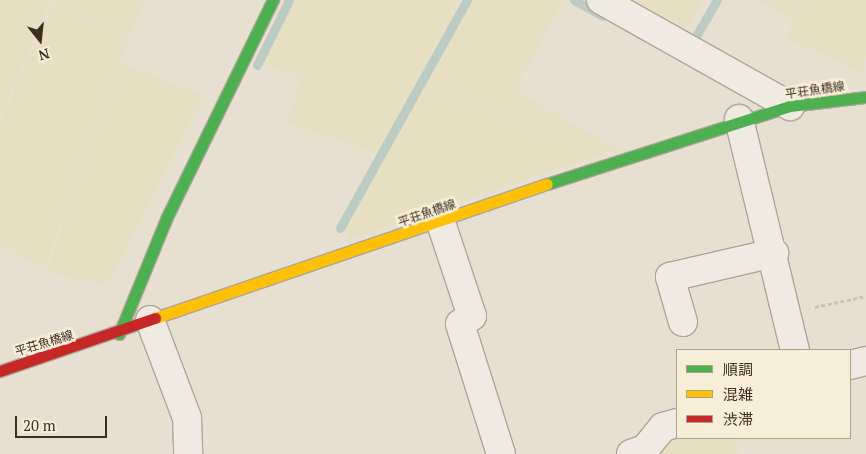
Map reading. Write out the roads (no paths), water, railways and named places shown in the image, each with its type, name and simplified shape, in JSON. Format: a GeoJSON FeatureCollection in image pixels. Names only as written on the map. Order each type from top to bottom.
{"type":"FeatureCollection","features":[{"type":"Feature","properties":{"kind":"main road"},"geometry":{"type":"LineString","coordinates":[[119,334],[167,217],[273,0]]}},
{"type":"Feature","properties":{"kind":"main road","name":"平荘魚橋線"},"geometry":{"type":"LineString","coordinates":[[0,371],[119,334],[150,320],[441,223],[739,120],[790,106],[866,97]]}},
{"type":"Feature","properties":{"kind":"street"},"geometry":{"type":"LineString","coordinates":[[601,0],[790,106]]}},
{"type":"Feature","properties":{"kind":"street"},"geometry":{"type":"LineString","coordinates":[[739,120],[774,253],[795,349]]}},
{"type":"Feature","properties":{"kind":"street"},"geometry":{"type":"LineString","coordinates":[[441,223],[472,316],[460,324],[501,454]]}},
{"type":"Feature","properties":{"kind":"street"},"geometry":{"type":"LineString","coordinates":[[683,322],[670,277],[774,253]]}},
{"type":"Feature","properties":{"kind":"street"},"geometry":{"type":"LineString","coordinates":[[150,320],[187,418],[188,454]]}},
{"type":"Feature","properties":{"kind":"street"},"geometry":{"type":"LineString","coordinates":[[851,365],[866,361]]}},
{"type":"Feature","properties":{"kind":"street"},"geometry":{"type":"LineString","coordinates":[[631,454],[645,449],[663,428],[676,422]]}},
{"type":"Feature","properties":{"kind":"waterway"},"geometry":{"type":"LineString","coordinates":[[257,65],[289,0]]}},
{"type":"Feature","properties":{"kind":"waterway"},"geometry":{"type":"LineString","coordinates":[[340,228],[467,0]]}},
{"type":"Feature","properties":{"kind":"waterway"},"geometry":{"type":"LineString","coordinates":[[574,0],[603,16]]}},
{"type":"Feature","properties":{"kind":"waterway"},"geometry":{"type":"LineString","coordinates":[[693,41],[717,0]]}}]}
